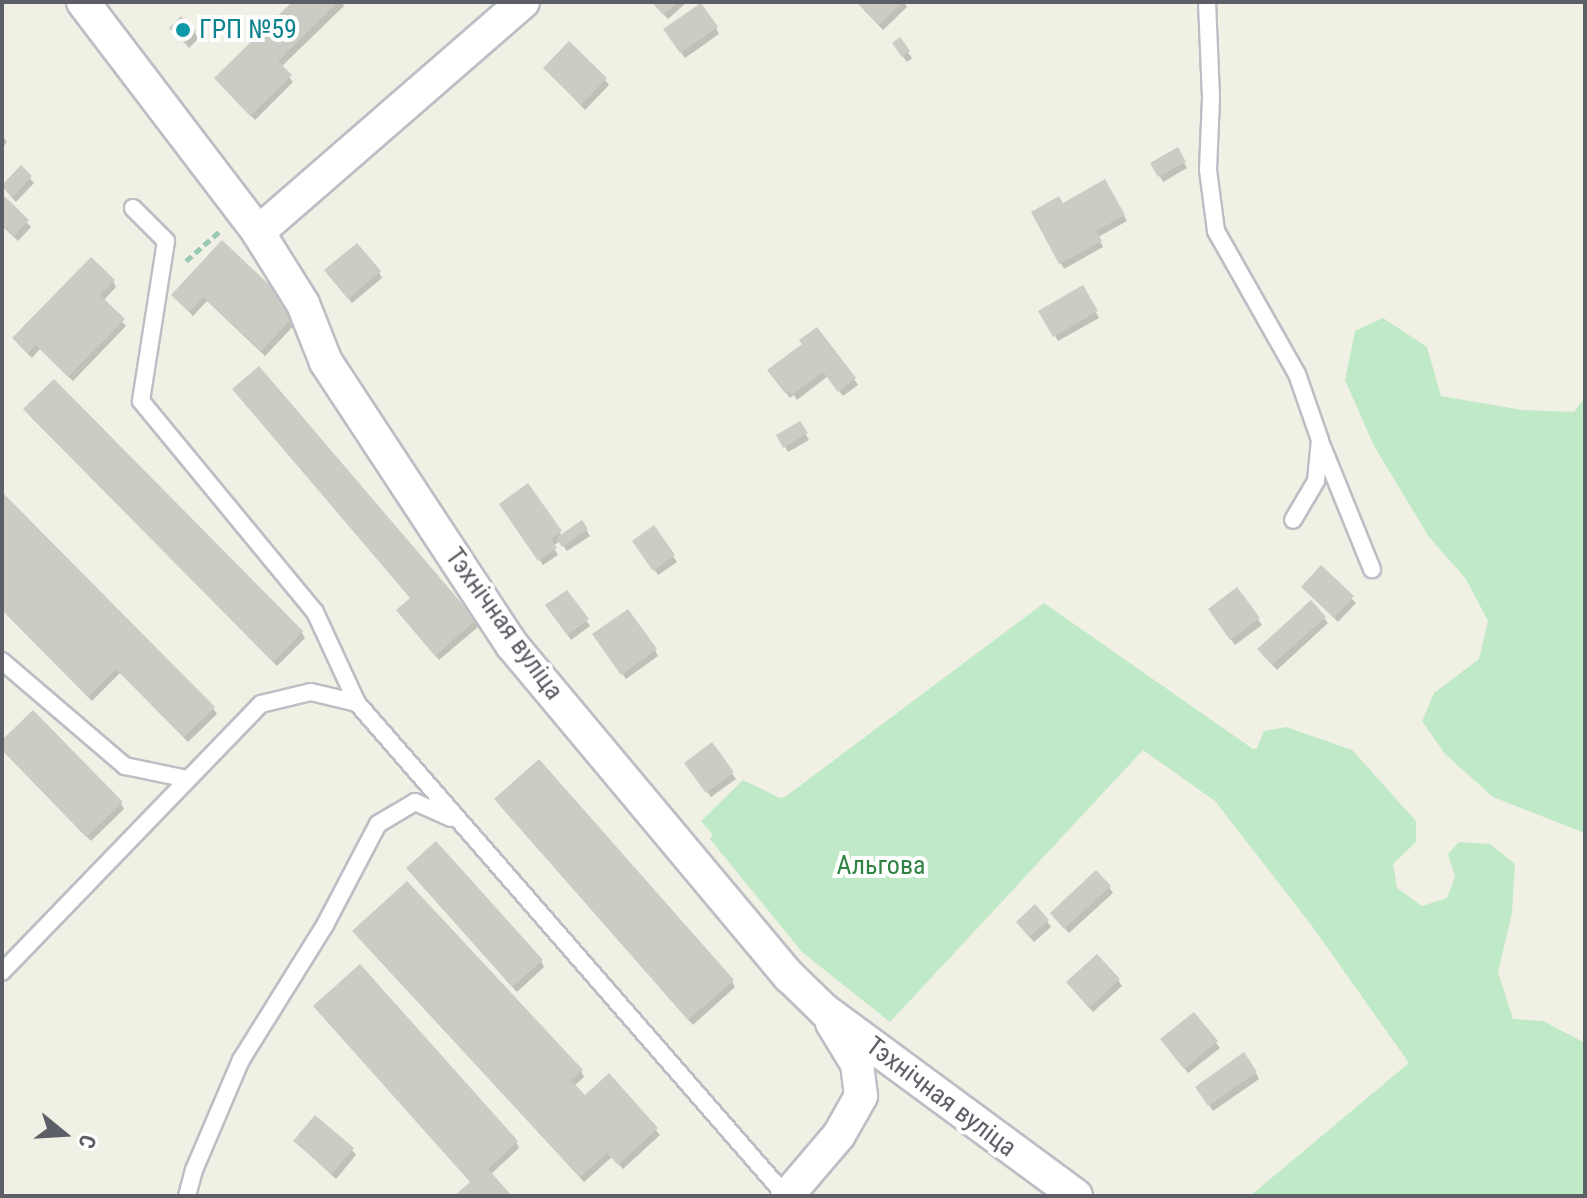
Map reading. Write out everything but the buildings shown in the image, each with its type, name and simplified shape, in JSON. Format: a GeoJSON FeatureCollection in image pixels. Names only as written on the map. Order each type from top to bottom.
{"type":"FeatureCollection","features":[{"type":"Feature","properties":{"kind":"street","name":"Тэхнічная вуліца"},"geometry":{"type":"LineString","coordinates":[[83,2],[250,223],[303,304],[326,362],[512,645],[789,976],[824,1010],[1076,1196]]}},
{"type":"Feature","properties":{"kind":"street"},"geometry":{"type":"LineString","coordinates":[[250,223],[523,2]]}},
{"type":"Feature","properties":{"kind":"street"},"geometry":{"type":"LineString","coordinates":[[787,1196],[839,1135],[861,1096],[857,1064],[824,1010]]}},
{"type":"Feature","properties":{"kind":"lane"},"geometry":{"type":"LineString","coordinates":[[1207,2],[1211,98],[1208,170],[1216,231],[1297,374],[1372,569]]}},
{"type":"Feature","properties":{"kind":"lane"},"geometry":{"type":"LineString","coordinates":[[133,208],[166,241],[141,401],[315,612],[357,703],[456,821],[787,1196]]}},
{"type":"Feature","properties":{"kind":"lane"},"geometry":{"type":"LineString","coordinates":[[1293,520],[1316,481],[1320,440]]}},
{"type":"Feature","properties":{"kind":"lane"},"geometry":{"type":"LineString","coordinates":[[2,661],[125,766],[188,779]]}},
{"type":"Feature","properties":{"kind":"lane"},"geometry":{"type":"LineString","coordinates":[[2,972],[261,704],[311,692],[357,703]]}},
{"type":"Feature","properties":{"kind":"lane"},"geometry":{"type":"LineString","coordinates":[[187,1196],[194,1170],[241,1060],[325,925],[378,824],[415,802],[456,821]]}},
{"type":"Feature","properties":{"kind":"path"},"geometry":{"type":"LineString","coordinates":[[159,285],[250,223]]}},
{"type":"Feature","properties":{"kind":"green space"},"geometry":{"type":"Polygon","coordinates":[[[1383,318],[1427,347],[1441,396],[1522,410],[1574,412],[1585,397],[1585,833],[1493,797],[1445,754],[1422,721],[1434,693],[1479,659],[1488,621],[1466,579],[1429,537],[1374,446],[1345,380],[1355,331],[1383,318]]]}},
{"type":"Feature","properties":{"kind":"green space","name":"Альгова"},"geometry":{"type":"Polygon","coordinates":[[[1044,603],[1253,749],[1257,748],[1264,731],[1286,727],[1352,750],[1416,821],[1416,842],[1393,864],[1397,888],[1422,906],[1447,898],[1455,877],[1448,854],[1459,842],[1490,844],[1515,864],[1512,913],[1498,972],[1513,1019],[1543,1021],[1585,1043],[1585,1196],[1250,1196],[1409,1063],[1312,926],[1215,801],[1143,750],[890,1022],[802,952],[710,839],[713,835],[701,821],[743,780],[780,798],[785,797],[1044,603]]]}},
{"type":"Feature","properties":{"kind":"place","name":"ГРП №59"},"geometry":{"type":"Point","coordinates":[183,30]}}]}
